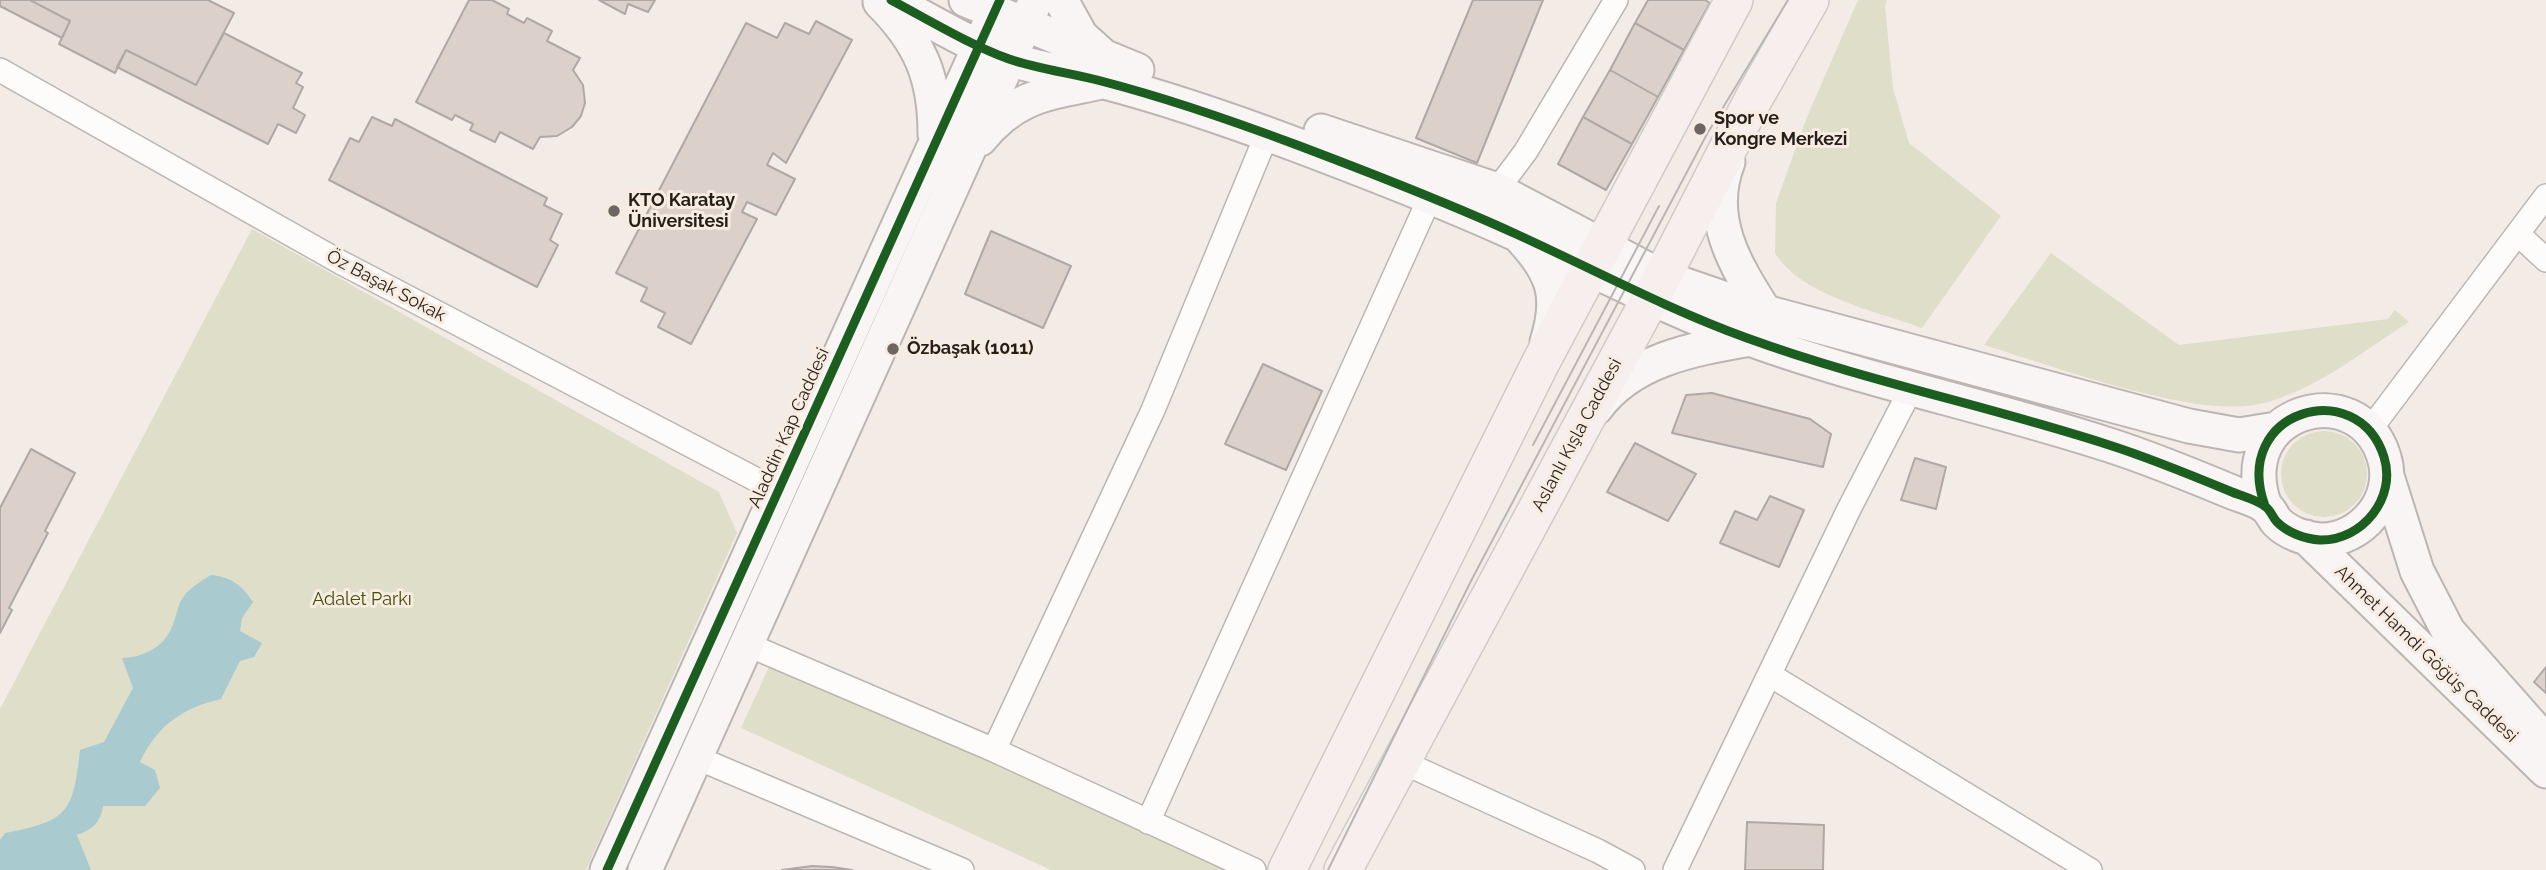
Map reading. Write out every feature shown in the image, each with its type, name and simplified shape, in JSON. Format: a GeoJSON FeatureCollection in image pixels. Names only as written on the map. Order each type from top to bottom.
{"type":"FeatureCollection","features":[{"type":"Feature","properties":{"kind":"main road"},"geometry":{"type":"LineString","coordinates":[[1287,870],[1595,256],[1734,0]]}},
{"type":"Feature","properties":{"kind":"main road","name":"Aslanlı Kışla Caddesi"},"geometry":{"type":"LineString","coordinates":[[1343,870],[1399,761],[1656,288],[1754,98],[1810,0]]}},
{"type":"Feature","properties":{"kind":"street"},"geometry":{"type":"LineString","coordinates":[[878,0],[896,18],[923,57],[935,97],[935,142]]}},
{"type":"Feature","properties":{"kind":"street"},"geometry":{"type":"LineString","coordinates":[[891,0],[1009,59],[1107,72],[1497,190],[1595,256],[1656,288],[1912,387],[2109,445],[2265,506]]}},
{"type":"Feature","properties":{"kind":"street"},"geometry":{"type":"LineString","coordinates":[[1061,0],[1080,36],[1107,72]]}},
{"type":"Feature","properties":{"kind":"street"},"geometry":{"type":"LineString","coordinates":[[1497,190],[1526,151],[1616,0]]}},
{"type":"Feature","properties":{"kind":"street"},"geometry":{"type":"LineString","coordinates":[[1004,8],[1107,72],[1431,195],[1518,235],[1595,256]]}},
{"type":"Feature","properties":{"kind":"street"},"geometry":{"type":"LineString","coordinates":[[645,870],[1009,59],[1004,8]]}},
{"type":"Feature","properties":{"kind":"street","name":"Aladdin Kap Caddesi"},"geometry":{"type":"LineString","coordinates":[[607,870],[979,45],[1004,8]]}},
{"type":"Feature","properties":{"kind":"street","name":"Öz Başak Sokak"},"geometry":{"type":"LineString","coordinates":[[0,70],[340,262],[778,491]]}},
{"type":"Feature","properties":{"kind":"street"},"geometry":{"type":"LineString","coordinates":[[965,157],[995,121],[1024,100],[1107,72]]}},
{"type":"Feature","properties":{"kind":"street"},"geometry":{"type":"LineString","coordinates":[[1754,98],[1723,175],[1719,208],[1724,238],[1757,326]]}},
{"type":"Feature","properties":{"kind":"street"},"geometry":{"type":"LineString","coordinates":[[994,750],[1153,410],[1267,134]]}},
{"type":"Feature","properties":{"kind":"street"},"geometry":{"type":"LineString","coordinates":[[1148,822],[1431,195]]}},
{"type":"Feature","properties":{"kind":"street"},"geometry":{"type":"LineString","coordinates":[[2369,431],[2546,196]]}},
{"type":"Feature","properties":{"kind":"street"},"geometry":{"type":"LineString","coordinates":[[2518,233],[2546,260]]}},
{"type":"Feature","properties":{"kind":"street"},"geometry":{"type":"LineString","coordinates":[[1518,235],[1544,263],[1554,291],[1555,317],[1541,362]]}},
{"type":"Feature","properties":{"kind":"street"},"geometry":{"type":"LineString","coordinates":[[1580,430],[1605,396],[1644,368],[1757,326],[2189,426],[2239,435],[2276,429]]}},
{"type":"Feature","properties":{"kind":"street"},"geometry":{"type":"LineString","coordinates":[[1675,870],[1912,387]]}},
{"type":"Feature","properties":{"kind":"street"},"geometry":{"type":"LineString","coordinates":[[2387,476],[2383,498],[2372,517],[2355,531],[2335,539],[2295,534],[2278,523],[2265,506],[2258,487],[2258,466],[2264,446],[2276,429],[2293,417],[2314,411],[2336,412],[2357,420],[2369,431],[2384,454],[2387,476],[2417,571],[2448,631],[2546,741]]}},
{"type":"Feature","properties":{"kind":"street","name":"Ahmet Hamdi Göğüş Caddesi"},"geometry":{"type":"LineString","coordinates":[[2306,537],[2546,771]]}},
{"type":"Feature","properties":{"kind":"street"},"geometry":{"type":"LineString","coordinates":[[746,644],[994,750],[1254,870]]}},
{"type":"Feature","properties":{"kind":"street"},"geometry":{"type":"LineString","coordinates":[[1770,675],[2090,870]]}},
{"type":"Feature","properties":{"kind":"street"},"geometry":{"type":"LineString","coordinates":[[695,757],[962,870]]}},
{"type":"Feature","properties":{"kind":"street"},"geometry":{"type":"LineString","coordinates":[[1399,761],[1598,850],[1633,870]]}},
{"type":"Feature","properties":{"kind":"green space"},"geometry":{"type":"Polygon","coordinates":[[[1858,0],[1887,0],[1885,6],[1893,88],[1909,143],[2001,216],[1922,328],[1821,291],[1787,268],[1775,253],[1776,203],[1807,117],[1858,0]]]}},
{"type":"Feature","properties":{"kind":"green space","name":"Adalet Parkı"},"geometry":{"type":"Polygon","coordinates":[[[252,229],[719,492],[737,533],[586,870],[0,870],[0,709],[252,229]]]}},
{"type":"Feature","properties":{"kind":"green space"},"geometry":{"type":"Polygon","coordinates":[[[2051,253],[2179,345],[2388,319],[2395,310],[2409,322],[2319,380],[2279,398],[2259,404],[2232,407],[2161,397],[2122,388],[1984,345],[2051,253]]]}},
{"type":"Feature","properties":{"kind":"green space"},"geometry":{"type":"Polygon","coordinates":[[[2324,431],[2348,438],[2360,450],[2367,474],[2360,498],[2348,510],[2324,517],[2300,510],[2288,498],[2281,474],[2288,450],[2300,438],[2324,431]]]}},
{"type":"Feature","properties":{"kind":"green space"},"geometry":{"type":"Polygon","coordinates":[[[773,658],[1236,870],[1051,870],[741,728],[773,658]]]}},
{"type":"Feature","properties":{"kind":"water"},"geometry":{"type":"Polygon","coordinates":[[[211,575],[235,583],[253,602],[242,618],[240,631],[262,643],[254,657],[240,661],[221,699],[183,713],[154,738],[140,762],[155,770],[160,788],[145,806],[103,806],[95,825],[77,835],[91,870],[0,870],[0,840],[5,833],[42,824],[64,811],[74,788],[80,750],[104,742],[133,688],[122,658],[139,656],[159,645],[169,632],[185,595],[211,575]]]}},
{"type":"Feature","properties":{"kind":"building"},"geometry":{"type":"Polygon","coordinates":[[[0,0],[30,0],[70,21],[62,38],[0,6],[0,0]]]}},
{"type":"Feature","properties":{"kind":"building"},"geometry":{"type":"Polygon","coordinates":[[[30,0],[208,0],[234,13],[196,85],[126,50],[115,73],[59,44],[70,21],[30,0]]]}},
{"type":"Feature","properties":{"kind":"building"},"geometry":{"type":"Polygon","coordinates":[[[469,0],[492,0],[509,9],[507,14],[524,23],[527,18],[552,31],[547,41],[580,58],[573,70],[583,85],[585,103],[581,116],[572,127],[557,136],[540,137],[533,149],[500,132],[495,142],[470,130],[473,124],[455,115],[452,120],[416,102],[469,0]]]}},
{"type":"Feature","properties":{"kind":"building"},"geometry":{"type":"Polygon","coordinates":[[[599,0],[655,0],[648,12],[628,4],[625,14],[599,0]]]}},
{"type":"Feature","properties":{"kind":"building"},"geometry":{"type":"Polygon","coordinates":[[[1473,0],[1543,0],[1477,163],[1416,138],[1473,0]]]}},
{"type":"Feature","properties":{"kind":"building"},"geometry":{"type":"Polygon","coordinates":[[[1648,0],[1705,0],[1710,3],[1684,50],[1635,23],[1648,0]]]}},
{"type":"Feature","properties":{"kind":"building"},"geometry":{"type":"Polygon","coordinates":[[[816,21],[852,40],[786,163],[773,153],[767,165],[795,179],[776,215],[747,202],[742,212],[757,219],[691,344],[658,327],[665,313],[641,301],[647,288],[616,273],[746,23],[777,38],[785,23],[809,34],[816,21]]]}},
{"type":"Feature","properties":{"kind":"building"},"geometry":{"type":"Polygon","coordinates":[[[1635,23],[1684,50],[1658,97],[1610,70],[1635,23]]]}},
{"type":"Feature","properties":{"kind":"building"},"geometry":{"type":"Polygon","coordinates":[[[224,33],[302,73],[296,83],[303,87],[293,108],[305,115],[296,133],[278,124],[268,144],[117,67],[126,50],[196,85],[224,33]]]}},
{"type":"Feature","properties":{"kind":"building"},"geometry":{"type":"Polygon","coordinates":[[[1610,70],[1658,97],[1632,144],[1583,117],[1610,70]]]}},
{"type":"Feature","properties":{"kind":"building"},"geometry":{"type":"Polygon","coordinates":[[[372,117],[392,126],[395,119],[547,198],[544,205],[562,214],[550,240],[558,245],[537,287],[329,180],[350,138],[359,142],[372,117]]]}},
{"type":"Feature","properties":{"kind":"building"},"geometry":{"type":"Polygon","coordinates":[[[1583,117],[1632,144],[1606,190],[1558,164],[1583,117]]]}},
{"type":"Feature","properties":{"kind":"building"},"geometry":{"type":"Polygon","coordinates":[[[991,231],[1071,266],[1043,328],[965,294],[991,231]]]}},
{"type":"Feature","properties":{"kind":"building"},"geometry":{"type":"Polygon","coordinates":[[[1263,364],[1322,391],[1286,470],[1225,444],[1263,364]]]}},
{"type":"Feature","properties":{"kind":"building"},"geometry":{"type":"Polygon","coordinates":[[[1712,393],[1810,419],[1831,434],[1823,467],[1672,433],[1686,395],[1712,393]]]}},
{"type":"Feature","properties":{"kind":"building"},"geometry":{"type":"Polygon","coordinates":[[[1635,443],[1696,474],[1668,521],[1607,492],[1635,443]]]}},
{"type":"Feature","properties":{"kind":"building"},"geometry":{"type":"Polygon","coordinates":[[[31,449],[75,473],[45,531],[48,533],[9,608],[12,610],[0,633],[0,508],[31,449]]]}},
{"type":"Feature","properties":{"kind":"building"},"geometry":{"type":"Polygon","coordinates":[[[1915,458],[1946,467],[1936,509],[1901,500],[1915,458]]]}},
{"type":"Feature","properties":{"kind":"building"},"geometry":{"type":"Polygon","coordinates":[[[1770,496],[1804,510],[1779,567],[1720,543],[1735,511],[1757,520],[1770,496]]]}},
{"type":"Feature","properties":{"kind":"building"},"geometry":{"type":"Polygon","coordinates":[[[2546,667],[2546,693],[2534,682],[2546,667]]]}},
{"type":"Feature","properties":{"kind":"building"},"geometry":{"type":"Polygon","coordinates":[[[1747,822],[1824,825],[1823,870],[1745,870],[1747,822]]]}},
{"type":"Feature","properties":{"kind":"building"},"geometry":{"type":"Polygon","coordinates":[[[812,866],[832,867],[852,870],[782,870],[812,866]]]}},
{"type":"Feature","properties":{"kind":"tram line"},"geometry":{"type":"LineString","coordinates":[[1328,870],[1473,577],[1707,134],[1788,0]]}},
{"type":"Feature","properties":{"kind":"tram line"},"geometry":{"type":"LineString","coordinates":[[1533,445],[1659,206]]}},
{"type":"Feature","properties":{"kind":"cycle path"},"geometry":{"type":"LineString","coordinates":[[891,0],[964,39],[1009,59],[1175,102],[1380,177],[1489,222],[1659,302],[1747,338],[1836,367],[2064,431],[2155,461],[2259,502],[2281,526],[2303,537],[2320,540],[2350,533],[2362,525],[2381,502],[2387,472],[2384,457],[2370,431],[2350,416],[2326,411],[2302,414],[2280,426],[2265,446],[2259,473],[2265,506]]}},
{"type":"Feature","properties":{"kind":"cycle path"},"geometry":{"type":"LineString","coordinates":[[607,870],[1000,0]]}},
{"type":"Feature","properties":{"kind":"place","name":"Spor ve Kongre Merkezi"},"geometry":{"type":"Point","coordinates":[1700,129]}},
{"type":"Feature","properties":{"kind":"place","name":"KTO Karatay Üniversitesi"},"geometry":{"type":"Point","coordinates":[614,211]}},
{"type":"Feature","properties":{"kind":"place","name":"Özbaşak (1011)"},"geometry":{"type":"Point","coordinates":[893,349]}}]}
